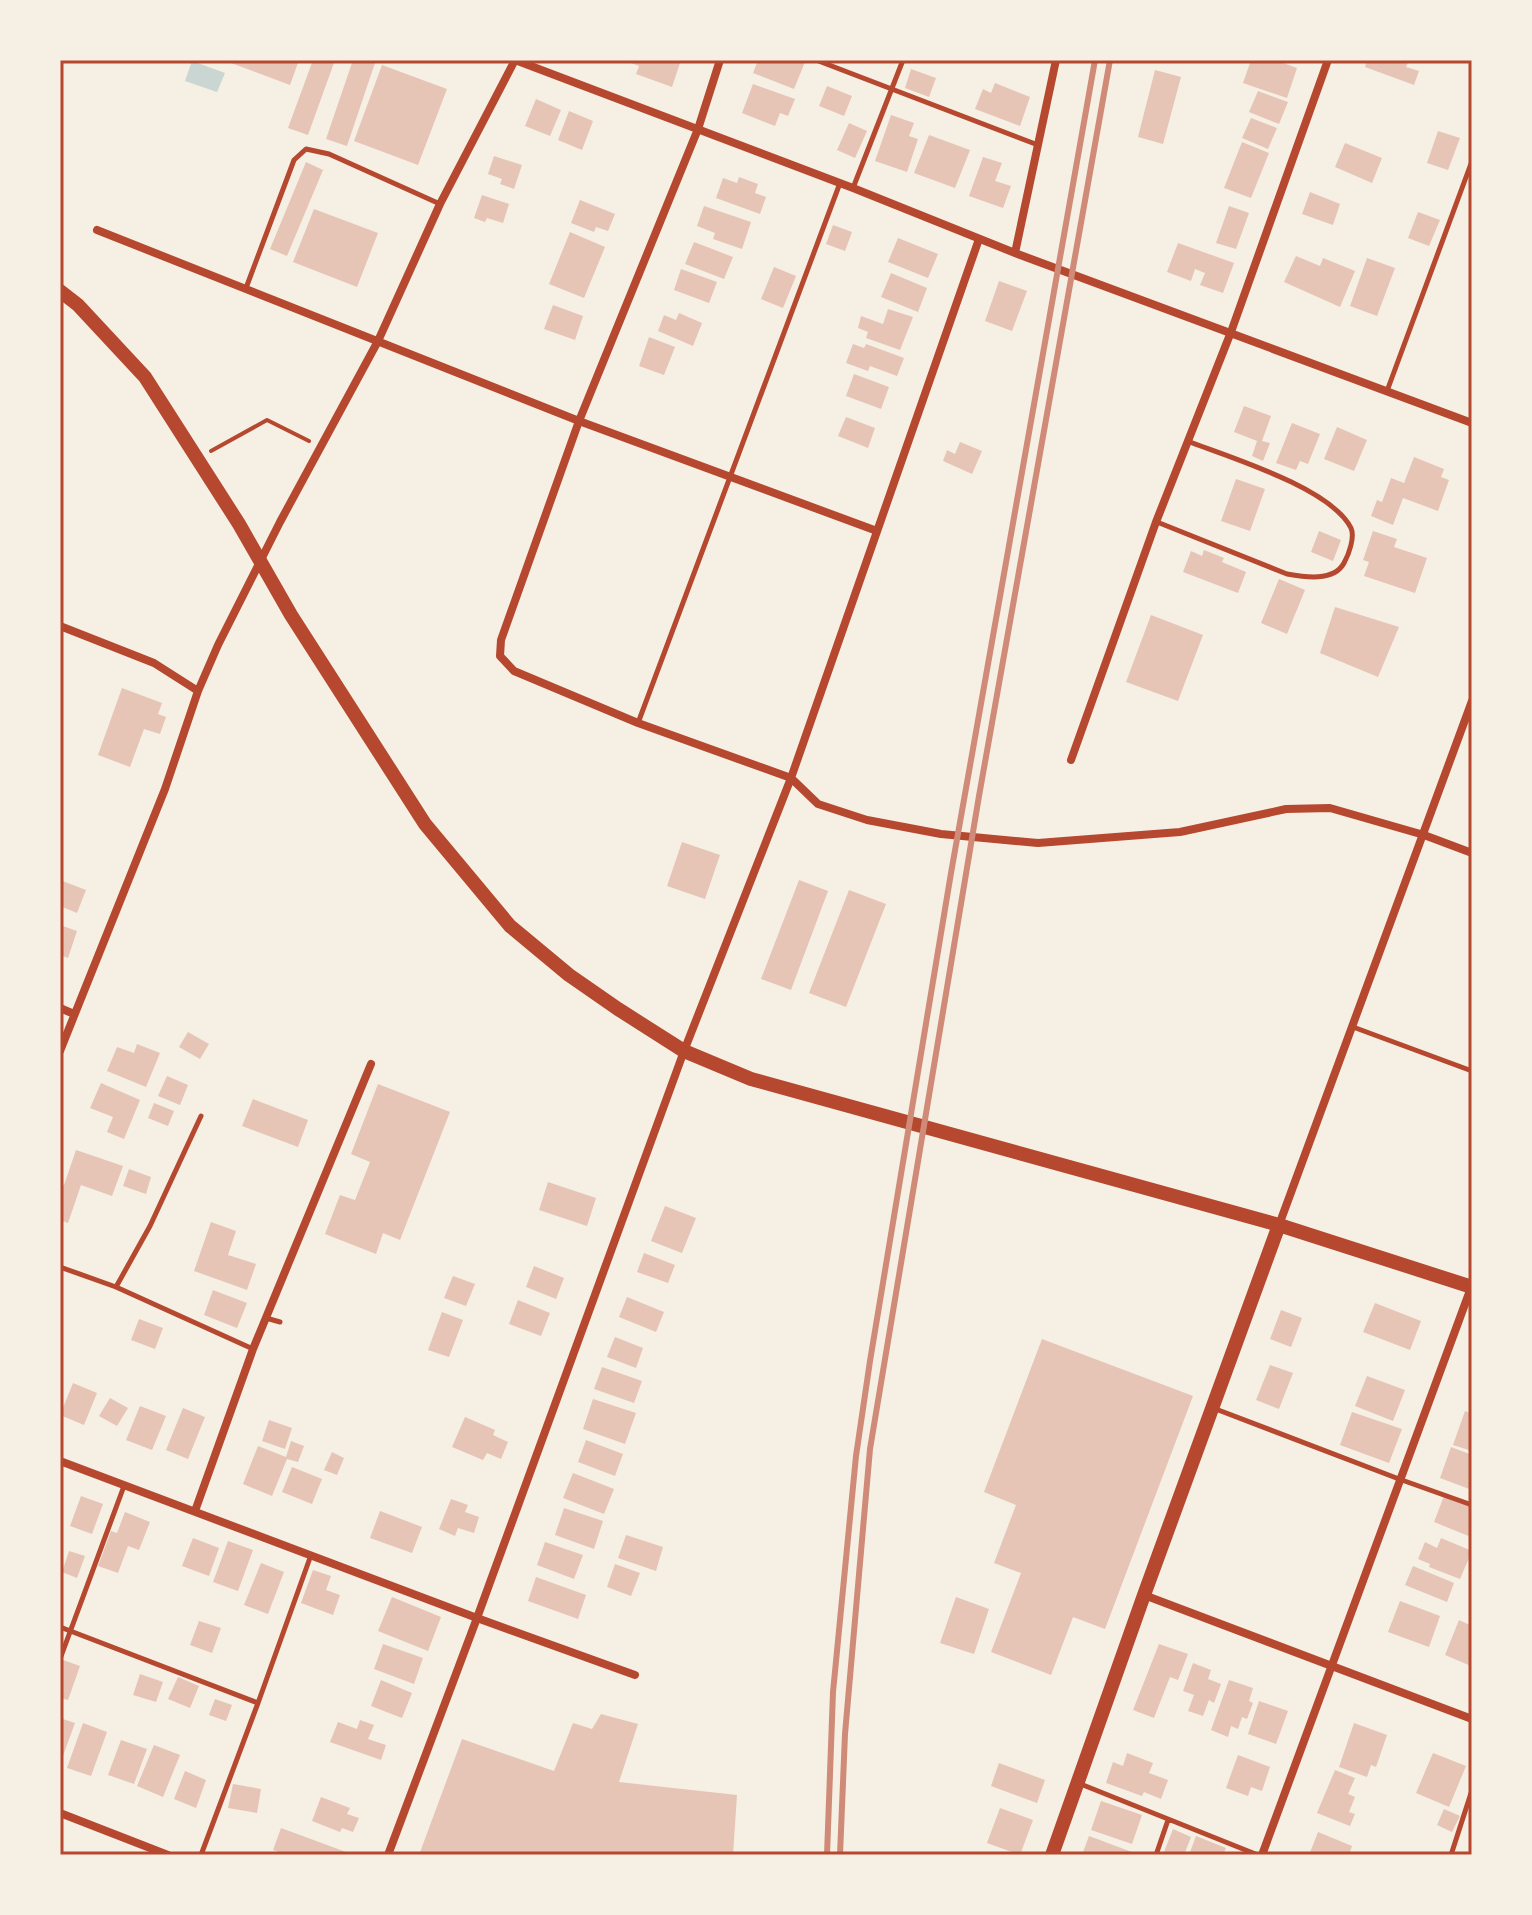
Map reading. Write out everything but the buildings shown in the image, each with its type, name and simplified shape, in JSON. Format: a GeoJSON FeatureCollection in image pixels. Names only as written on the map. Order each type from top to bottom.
{"type":"FeatureCollection","features":[{"type":"Feature","properties":{"kind":"main road"},"geometry":{"type":"LineString","coordinates":[[60,291],[78,305],[145,377],[239,524],[291,615],[425,824],[510,926],[569,975],[684,1051],[751,1079],[1279,1225],[1472,1286]]}},
{"type":"Feature","properties":{"kind":"main road"},"geometry":{"type":"LineString","coordinates":[[1052,1855],[1279,1225]]}},
{"type":"Feature","properties":{"kind":"street"},"geometry":{"type":"LineString","coordinates":[[60,1051],[165,789],[198,691],[218,645],[280,522],[378,341],[440,204],[515,60],[1015,253],[1472,423]]}},
{"type":"Feature","properties":{"kind":"street"},"geometry":{"type":"LineString","coordinates":[[720,60],[698,129],[579,421],[501,640],[500,656],[514,671],[638,723],[791,778],[818,804],[867,820],[954,835],[1038,843],[1180,832],[1286,809],[1330,808],[1424,835],[1472,853]]}},
{"type":"Feature","properties":{"kind":"street"},"geometry":{"type":"LineString","coordinates":[[1015,253],[1056,60]]}},
{"type":"Feature","properties":{"kind":"street"},"geometry":{"type":"LineString","coordinates":[[1071,760],[1156,522],[1231,332],[1328,60]]}},
{"type":"Feature","properties":{"kind":"street"},"geometry":{"type":"LineString","coordinates":[[97,230],[579,421],[877,531]]}},
{"type":"Feature","properties":{"kind":"street"},"geometry":{"type":"LineString","coordinates":[[388,1855],[684,1051],[791,778],[979,239]]}},
{"type":"Feature","properties":{"kind":"street"},"geometry":{"type":"LineString","coordinates":[[60,626],[154,663],[198,691]]}},
{"type":"Feature","properties":{"kind":"street"},"geometry":{"type":"LineString","coordinates":[[1279,1225],[1472,701]]}},
{"type":"Feature","properties":{"kind":"street"},"geometry":{"type":"LineString","coordinates":[[60,1008],[74,1014]]}},
{"type":"Feature","properties":{"kind":"street"},"geometry":{"type":"LineString","coordinates":[[195,1511],[265,1318],[371,1064]]}},
{"type":"Feature","properties":{"kind":"street"},"geometry":{"type":"LineString","coordinates":[[1260,1855],[1472,1286]]}},
{"type":"Feature","properties":{"kind":"street"},"geometry":{"type":"LineString","coordinates":[[60,1461],[635,1675]]}},
{"type":"Feature","properties":{"kind":"street"},"geometry":{"type":"LineString","coordinates":[[1144,1595],[1472,1719]]}},
{"type":"Feature","properties":{"kind":"street"},"geometry":{"type":"LineString","coordinates":[[60,1813],[168,1855]]}},
{"type":"Feature","properties":{"kind":"lane"},"geometry":{"type":"LineString","coordinates":[[816,60],[1038,145]]}},
{"type":"Feature","properties":{"kind":"lane"},"geometry":{"type":"LineString","coordinates":[[853,188],[903,60]]}},
{"type":"Feature","properties":{"kind":"lane"},"geometry":{"type":"LineString","coordinates":[[246,289],[294,160],[306,149],[329,154],[440,204]]}},
{"type":"Feature","properties":{"kind":"lane"},"geometry":{"type":"LineString","coordinates":[[1387,391],[1472,161]]}},
{"type":"Feature","properties":{"kind":"lane"},"geometry":{"type":"LineString","coordinates":[[638,723],[840,183]]}},
{"type":"Feature","properties":{"kind":"lane"},"geometry":{"type":"LineString","coordinates":[[1156,522],[1287,574],[1326,576],[1338,572],[1344,563],[1353,536],[1350,527],[1316,495],[1187,441]]}},
{"type":"Feature","properties":{"kind":"lane"},"geometry":{"type":"LineString","coordinates":[[1352,1027],[1472,1071]]}},
{"type":"Feature","properties":{"kind":"lane"},"geometry":{"type":"LineString","coordinates":[[116,1287],[150,1226],[201,1116]]}},
{"type":"Feature","properties":{"kind":"lane"},"geometry":{"type":"LineString","coordinates":[[60,1267],[116,1287],[253,1349]]}},
{"type":"Feature","properties":{"kind":"lane"},"geometry":{"type":"LineString","coordinates":[[265,1318],[280,1322]]}},
{"type":"Feature","properties":{"kind":"lane"},"geometry":{"type":"LineString","coordinates":[[1212,1407],[1472,1505]]}},
{"type":"Feature","properties":{"kind":"lane"},"geometry":{"type":"LineString","coordinates":[[60,1659],[124,1485]]}},
{"type":"Feature","properties":{"kind":"lane"},"geometry":{"type":"LineString","coordinates":[[201,1855],[311,1555]]}},
{"type":"Feature","properties":{"kind":"lane"},"geometry":{"type":"LineString","coordinates":[[60,1627],[258,1703]]}},
{"type":"Feature","properties":{"kind":"lane"},"geometry":{"type":"LineString","coordinates":[[1077,1783],[1260,1855]]}},
{"type":"Feature","properties":{"kind":"lane"},"geometry":{"type":"LineString","coordinates":[[1451,1855],[1472,1790]]}},
{"type":"Feature","properties":{"kind":"lane"},"geometry":{"type":"LineString","coordinates":[[1156,1855],[1168,1820]]}},
{"type":"Feature","properties":{"kind":"path"},"geometry":{"type":"LineString","coordinates":[[197,458],[267,420],[321,448]]}},
{"type":"Feature","properties":{"kind":"shaded area"},"geometry":{"type":"Polygon","coordinates":[[[192,61],[225,73],[217,92],[185,81],[192,61]]]}},
{"type":"Feature","properties":{"kind":"railway"},"geometry":{"type":"LineString","coordinates":[[827,1855],[833,1692],[856,1456],[870,1361],[951,873],[1095,60]]}},
{"type":"Feature","properties":{"kind":"railway"},"geometry":{"type":"LineString","coordinates":[[840,1855],[845,1734],[870,1449],[979,796],[1110,60]]}}]}
